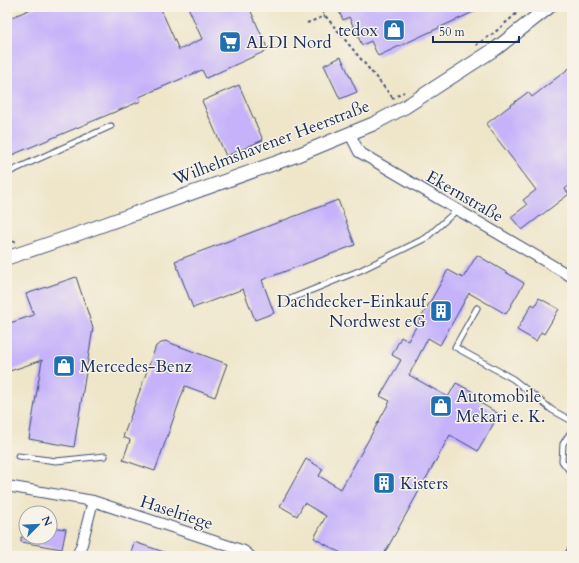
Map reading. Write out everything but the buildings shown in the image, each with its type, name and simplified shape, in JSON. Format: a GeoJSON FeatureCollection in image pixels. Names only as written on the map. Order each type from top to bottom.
{"type":"FeatureCollection","features":[{"type":"Feature","properties":{"kind":"street","name":"Wilhelmshavener Heerstraße"},"geometry":{"type":"LineString","coordinates":[[7,258],[273,164],[350,134],[405,107],[442,84],[498,47],[548,7]]}},
{"type":"Feature","properties":{"kind":"street","name":"Ekernstraße"},"geometry":{"type":"LineString","coordinates":[[350,134],[358,152],[572,277]]}},
{"type":"Feature","properties":{"kind":"street","name":"Haselriege"},"geometry":{"type":"LineString","coordinates":[[7,486],[93,501],[244,551],[250,556]]}},
{"type":"Feature","properties":{"kind":"street"},"geometry":{"type":"LineString","coordinates":[[77,556],[82,544],[93,501]]}},
{"type":"Feature","properties":{"kind":"lane"},"geometry":{"type":"LineString","coordinates":[[7,172],[111,126]]}},
{"type":"Feature","properties":{"kind":"lane"},"geometry":{"type":"LineString","coordinates":[[290,299],[361,270],[426,238],[457,210]]}},
{"type":"Feature","properties":{"kind":"lane"},"geometry":{"type":"LineString","coordinates":[[477,308],[455,347],[513,379],[552,410],[572,421]]}},
{"type":"Feature","properties":{"kind":"lane"},"geometry":{"type":"LineString","coordinates":[[572,430],[563,444],[562,461],[572,474]]}},
{"type":"Feature","properties":{"kind":"lane"},"geometry":{"type":"LineString","coordinates":[[18,456],[56,461],[105,456]]}},
{"type":"Feature","properties":{"kind":"lane"},"geometry":{"type":"LineString","coordinates":[[567,556],[572,546]]}},
{"type":"Feature","properties":{"kind":"path"},"geometry":{"type":"LineString","coordinates":[[318,7],[393,98]]}},
{"type":"Feature","properties":{"kind":"path"},"geometry":{"type":"LineString","coordinates":[[474,46],[494,33],[524,7]]}},
{"type":"Feature","properties":{"kind":"path"},"geometry":{"type":"LineString","coordinates":[[307,24],[325,16]]}},
{"type":"Feature","properties":{"kind":"path"},"geometry":{"type":"LineString","coordinates":[[387,101],[406,91]]}},
{"type":"Feature","properties":{"kind":"path"},"geometry":{"type":"LineString","coordinates":[[7,243],[22,240]]}},
{"type":"Feature","properties":{"kind":"place","name":"tedox"},"geometry":{"type":"Point","coordinates":[394,30]}},
{"type":"Feature","properties":{"kind":"place","name":"ALDI Nord"},"geometry":{"type":"Point","coordinates":[230,42]}},
{"type":"Feature","properties":{"kind":"place","name":"Dachdecker-Einkauf Nordwest eG"},"geometry":{"type":"Point","coordinates":[441,311]}},
{"type":"Feature","properties":{"kind":"place","name":"Mercedes-Benz"},"geometry":{"type":"Point","coordinates":[64,366]}},
{"type":"Feature","properties":{"kind":"place","name":"Automobile Mekari e. K."},"geometry":{"type":"Point","coordinates":[441,406]}},
{"type":"Feature","properties":{"kind":"place","name":"Kisters"},"geometry":{"type":"Point","coordinates":[384,483]}}]}
